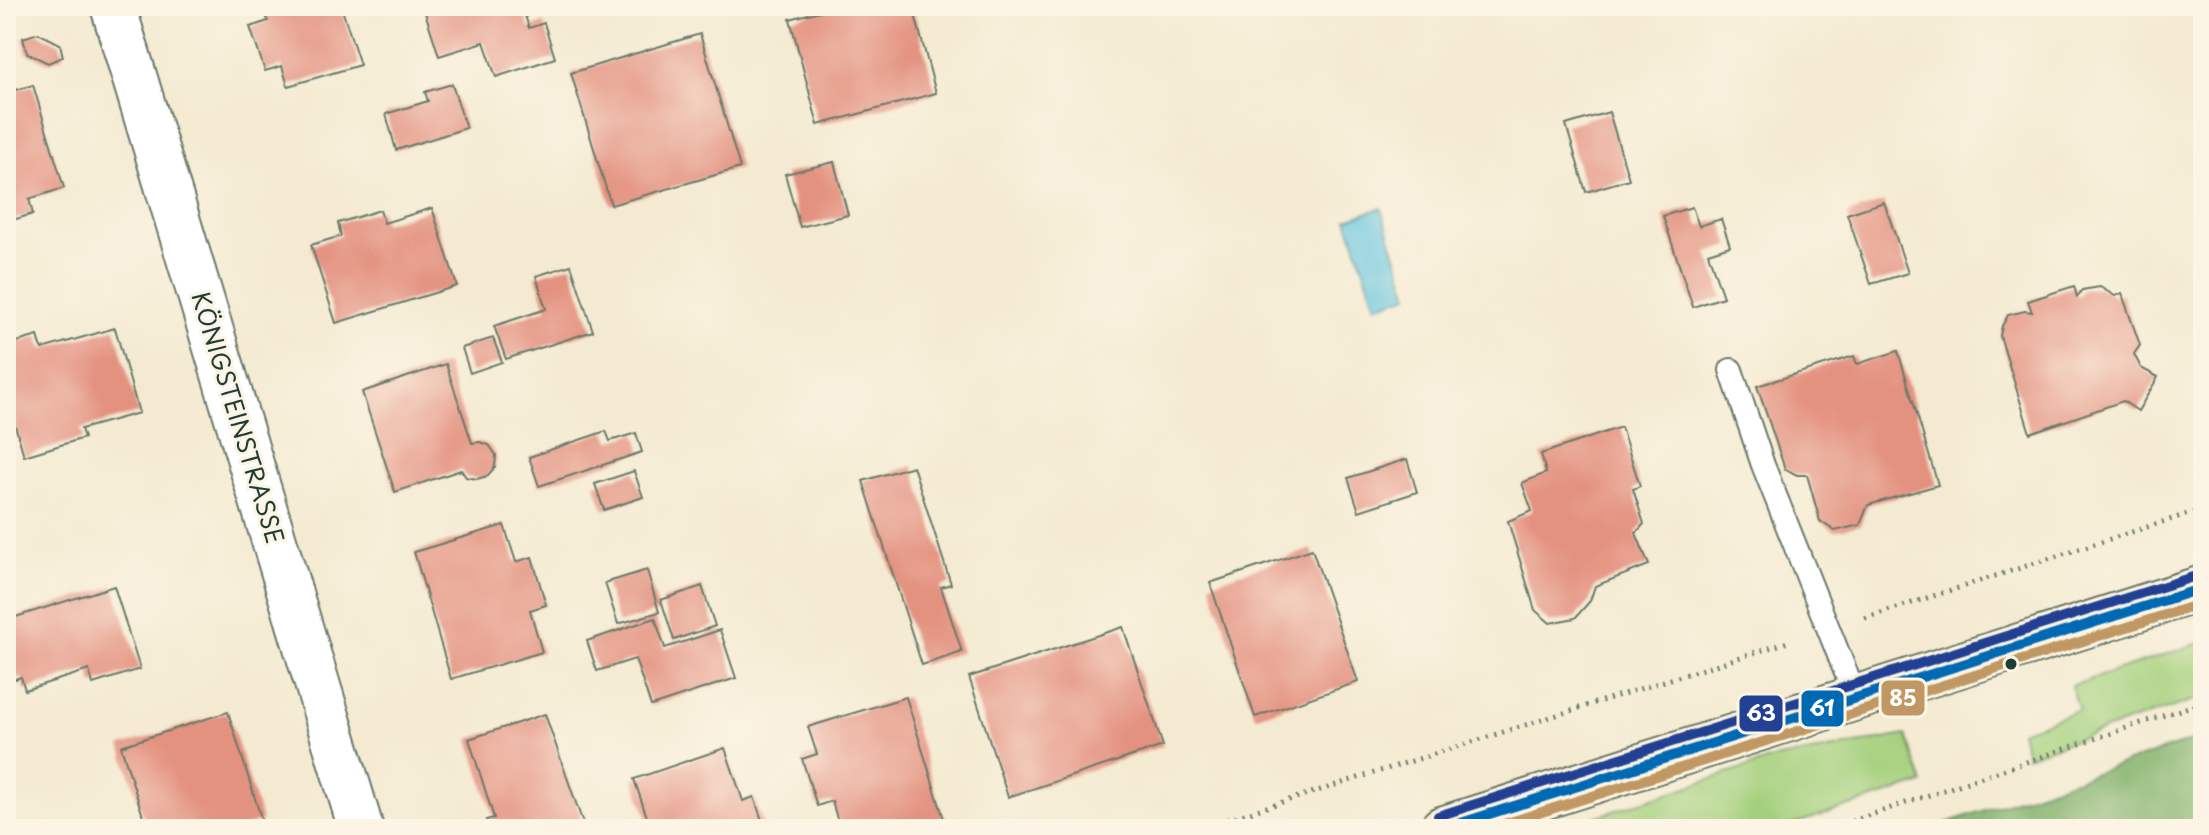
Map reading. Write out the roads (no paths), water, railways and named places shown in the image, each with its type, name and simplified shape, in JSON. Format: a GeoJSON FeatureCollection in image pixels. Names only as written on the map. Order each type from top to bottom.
{"type":"FeatureCollection","features":[{"type":"Feature","properties":{"kind":"main road"},"geometry":{"type":"LineString","coordinates":[[1442,829],[2203,588]]}},
{"type":"Feature","properties":{"kind":"street","name":"KÖNIGSTEINSTRASSE"},"geometry":{"type":"LineString","coordinates":[[113,6],[361,829]]}},
{"type":"Feature","properties":{"kind":"lane"},"geometry":{"type":"LineString","coordinates":[[1731,370],[1763,465],[1856,698]]}},
{"type":"Feature","properties":{"kind":"water"},"geometry":{"type":"Polygon","coordinates":[[[1381,208],[1409,295],[1376,306],[1347,219],[1381,208]]]}}]}
